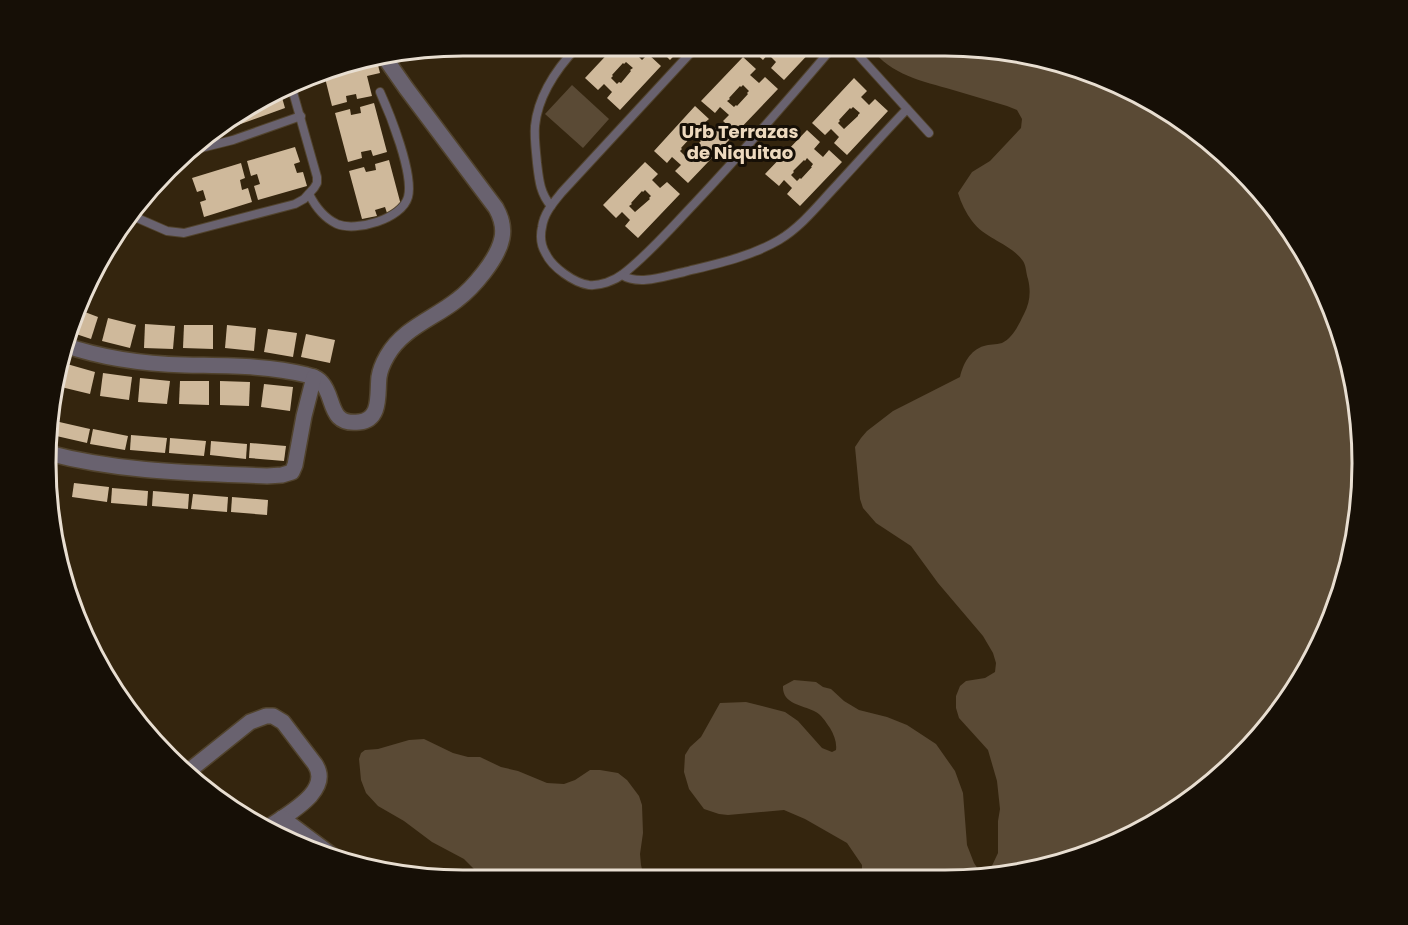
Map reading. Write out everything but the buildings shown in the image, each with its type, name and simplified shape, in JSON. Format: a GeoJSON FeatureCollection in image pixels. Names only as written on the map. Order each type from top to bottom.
{"type":"FeatureCollection","features":[{"type":"Feature","properties":{"kind":"street"},"geometry":{"type":"LineString","coordinates":[[72,347],[105,357],[143,362],[257,367],[306,375],[323,384],[334,410],[342,419],[363,422],[371,417],[378,403],[381,370],[396,343],[408,332],[456,301],[474,285],[497,252],[502,239],[502,223],[496,208],[388,62]]}},
{"type":"Feature","properties":{"kind":"street"},"geometry":{"type":"LineString","coordinates":[[56,455],[91,464],[129,468],[267,476],[288,474],[292,472],[295,465],[314,378]]}},
{"type":"Feature","properties":{"kind":"street"},"geometry":{"type":"LineString","coordinates":[[193,767],[250,722],[266,716],[277,718],[290,730],[318,768],[320,777],[317,787],[306,801],[275,823],[290,831]]}},
{"type":"Feature","properties":{"kind":"lane"},"geometry":{"type":"LineString","coordinates":[[551,206],[542,194],[539,184],[535,137],[537,115],[550,84],[569,56]]}},
{"type":"Feature","properties":{"kind":"lane"},"geometry":{"type":"LineString","coordinates":[[688,56],[551,206],[544,220],[541,238],[544,249],[550,261],[575,281],[589,285],[605,283],[622,275],[714,182],[826,56]]}},
{"type":"Feature","properties":{"kind":"lane"},"geometry":{"type":"LineString","coordinates":[[859,56],[929,133]]}},
{"type":"Feature","properties":{"kind":"lane"},"geometry":{"type":"LineString","coordinates":[[138,218],[167,231],[184,233],[295,204],[309,194],[314,189],[317,177],[293,92]]}},
{"type":"Feature","properties":{"kind":"lane"},"geometry":{"type":"LineString","coordinates":[[309,194],[321,212],[337,224],[343,225],[366,225],[394,215],[403,208],[408,198],[409,184],[401,147],[380,92]]}},
{"type":"Feature","properties":{"kind":"lane"},"geometry":{"type":"LineString","coordinates":[[622,275],[635,280],[663,277],[740,257],[768,246],[809,216],[908,109]]}},
{"type":"Feature","properties":{"kind":"lane"},"geometry":{"type":"LineString","coordinates":[[207,146],[301,116]]}},
{"type":"Feature","properties":{"kind":"shaded area"},"geometry":{"type":"Polygon","coordinates":[[[972,56],[1025,63],[1101,86],[1126,97],[1172,124],[1233,175],[1284,236],[1311,282],[1322,307],[1345,383],[1352,436],[1352,489],[1345,542],[1322,618],[1311,643],[1284,689],[1233,750],[1172,801],[1126,828],[1101,839],[1025,862],[991,867],[998,853],[1000,809],[997,781],[988,750],[959,718],[956,708],[956,696],[960,686],[966,681],[985,678],[995,672],[996,663],[993,653],[983,636],[938,583],[911,546],[876,523],[863,508],[860,499],[855,447],[867,431],[893,411],[960,377],[971,354],[984,346],[1006,341],[1020,322],[1029,297],[1029,283],[1024,263],[1018,255],[977,227],[958,193],[972,172],[990,161],[1021,128],[1022,119],[1017,110],[908,76],[879,57],[972,56]]]}},
{"type":"Feature","properties":{"kind":"shaded area"},"geometry":{"type":"Polygon","coordinates":[[[572,85],[609,119],[583,148],[545,114],[572,85]]]}},
{"type":"Feature","properties":{"kind":"shaded area"},"geometry":{"type":"Polygon","coordinates":[[[794,680],[816,682],[831,689],[844,701],[859,710],[907,725],[936,744],[955,771],[963,793],[967,845],[978,868],[862,870],[862,865],[847,843],[784,810],[728,815],[704,809],[689,789],[684,772],[685,755],[701,737],[720,703],[746,702],[785,712],[798,721],[822,748],[832,752],[836,750],[833,733],[821,716],[789,700],[784,692],[783,686],[794,680]]]}},
{"type":"Feature","properties":{"kind":"shaded area"},"geometry":{"type":"Polygon","coordinates":[[[424,739],[453,753],[480,757],[547,783],[564,784],[590,770],[618,773],[627,780],[639,796],[642,805],[643,833],[640,854],[642,870],[474,870],[464,859],[432,842],[404,821],[378,806],[366,793],[361,780],[359,759],[361,753],[365,750],[378,749],[409,740],[424,739]]]}},
{"type":"Feature","properties":{"kind":"district","name":"Urb Terrazas de Niquitao"},"geometry":{"type":"Point","coordinates":[740,141]}}]}
